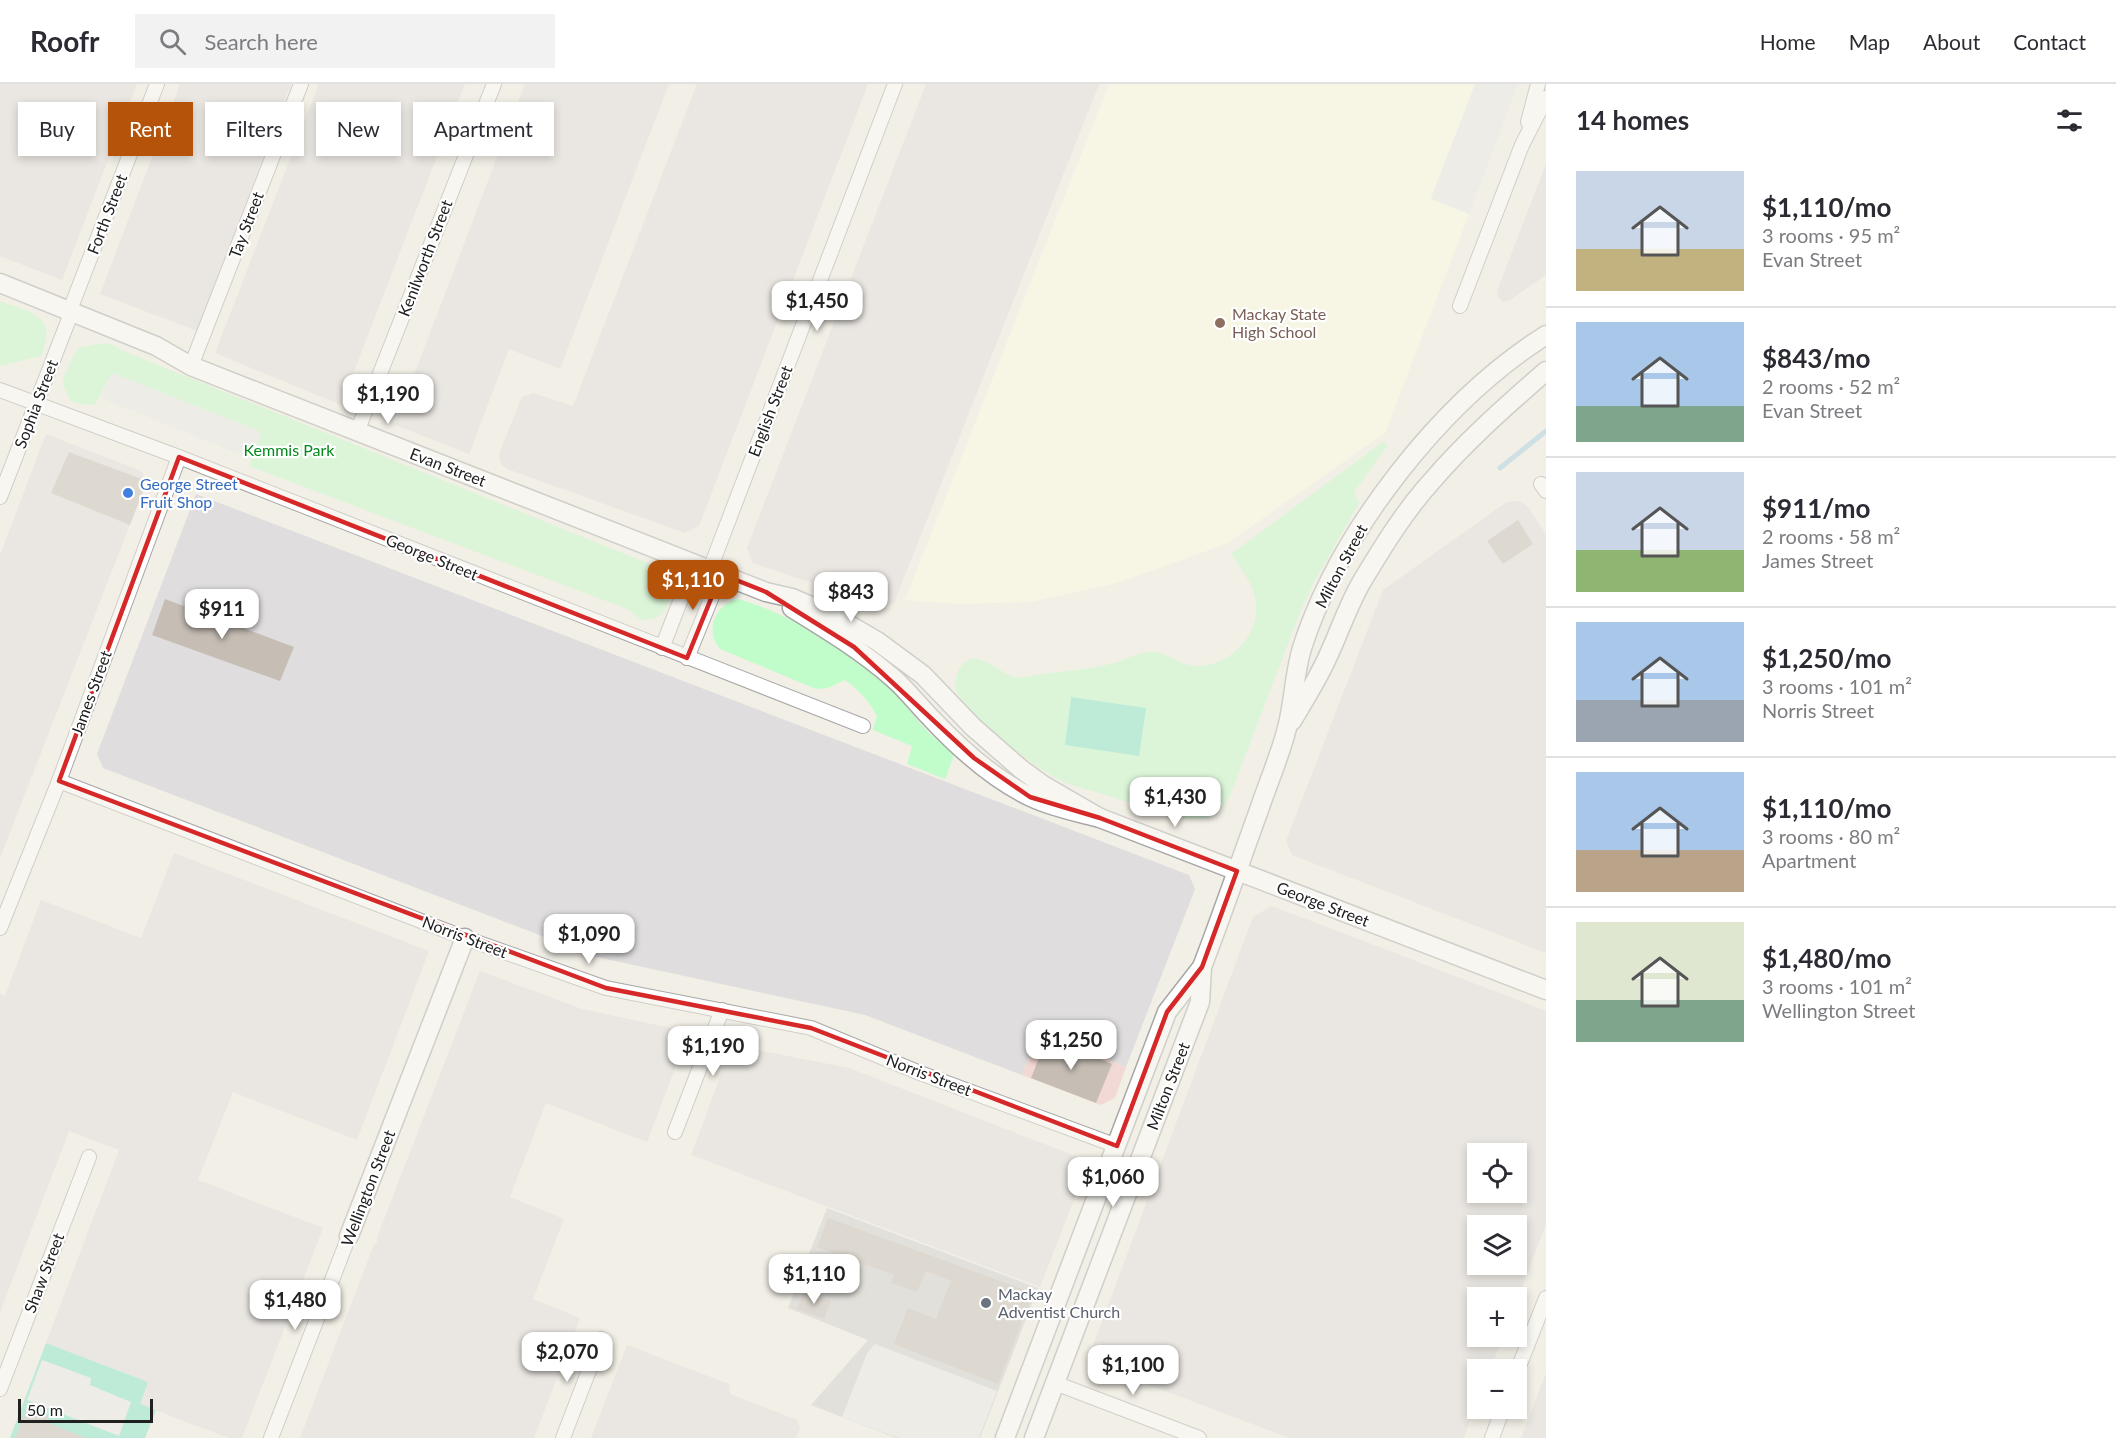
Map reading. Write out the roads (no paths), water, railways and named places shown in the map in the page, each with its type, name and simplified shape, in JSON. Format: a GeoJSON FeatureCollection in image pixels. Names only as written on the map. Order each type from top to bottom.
{"type":"FeatureCollection","features":[{"type":"Feature","properties":{"kind":"street","name":"Forth Street"},"geometry":{"type":"LineString","coordinates":[[71,310],[157,84]]}},
{"type":"Feature","properties":{"kind":"street","name":"Tay Street"},"geometry":{"type":"LineString","coordinates":[[191,366],[301,84]]}},
{"type":"Feature","properties":{"kind":"street","name":"Kenilworth Street"},"geometry":{"type":"LineString","coordinates":[[357,432],[494,84]]}},
{"type":"Feature","properties":{"kind":"street","name":"English Street"},"geometry":{"type":"LineString","coordinates":[[708,569],[895,84]]}},
{"type":"Feature","properties":{"kind":"street"},"geometry":{"type":"LineString","coordinates":[[1522,145],[1538,84]]}},
{"type":"Feature","properties":{"kind":"street"},"geometry":{"type":"LineString","coordinates":[[1460,306],[1522,145],[1546,98]]}},
{"type":"Feature","properties":{"kind":"street","name":"Evan Street"},"geometry":{"type":"LineString","coordinates":[[0,284],[71,310],[156,346],[191,366],[357,432],[766,592],[792,598],[834,616],[877,641],[922,675]]}},
{"type":"Feature","properties":{"kind":"street","name":"Sophia Street"},"geometry":{"type":"LineString","coordinates":[[0,497],[71,310]]}},
{"type":"Feature","properties":{"kind":"street","name":"Milton Street"},"geometry":{"type":"LineString","coordinates":[[1034,1438],[1200,1002],[1202,967],[1288,728],[1302,650],[1336,572],[1374,508],[1408,460],[1439,426],[1501,368],[1546,335]]}},
{"type":"Feature","properties":{"kind":"street","name":"Milton Street"},"geometry":{"type":"LineString","coordinates":[[1288,728],[1321,670],[1357,592],[1387,541],[1430,483],[1463,447],[1546,371]]}},
{"type":"Feature","properties":{"kind":"street","name":"George Street"},"geometry":{"type":"LineString","coordinates":[[0,390],[179,457],[863,726]]}},
{"type":"Feature","properties":{"kind":"street","name":"James Street"},"geometry":{"type":"LineString","coordinates":[[0,928],[59,781],[179,457]]}},
{"type":"Feature","properties":{"kind":"street"},"geometry":{"type":"LineString","coordinates":[[662,648],[708,569]]}},
{"type":"Feature","properties":{"kind":"street"},"geometry":{"type":"LineString","coordinates":[[687,658],[708,569]]}},
{"type":"Feature","properties":{"kind":"street","name":"Evan Street"},"geometry":{"type":"LineString","coordinates":[[766,592],[854,647],[906,692]]}},
{"type":"Feature","properties":{"kind":"street"},"geometry":{"type":"LineString","coordinates":[[906,692],[922,675]]}},
{"type":"Feature","properties":{"kind":"street","name":"George Street"},"geometry":{"type":"LineString","coordinates":[[922,675],[973,727],[1021,769],[1043,785],[1101,818]]}},
{"type":"Feature","properties":{"kind":"street","name":"George Street"},"geometry":{"type":"LineString","coordinates":[[906,692],[957,742],[1008,783],[1030,797],[1101,818],[1546,990]]}},
{"type":"Feature","properties":{"kind":"street","name":"Norris Street"},"geometry":{"type":"LineString","coordinates":[[59,781],[465,938],[606,988],[811,1028],[920,1073],[1117,1146]]}},
{"type":"Feature","properties":{"kind":"street","name":"Wellington Street"},"geometry":{"type":"LineString","coordinates":[[271,1438],[465,938]]}},
{"type":"Feature","properties":{"kind":"street","name":"Milton Street"},"geometry":{"type":"LineString","coordinates":[[1005,1438],[1167,1012],[1202,967]]}},
{"type":"Feature","properties":{"kind":"street"},"geometry":{"type":"LineString","coordinates":[[675,1132],[722,1010]]}},
{"type":"Feature","properties":{"kind":"street"},"geometry":{"type":"LineString","coordinates":[[1117,1146],[1142,1155]]}},
{"type":"Feature","properties":{"kind":"street","name":"Shaw Street"},"geometry":{"type":"LineString","coordinates":[[0,1389],[89,1157]]}},
{"type":"Feature","properties":{"kind":"street"},"geometry":{"type":"LineString","coordinates":[[1522,1359],[1546,1298]]}},
{"type":"Feature","properties":{"kind":"street"},"geometry":{"type":"LineString","coordinates":[[563,1438],[601,1339]]}},
{"type":"Feature","properties":{"kind":"street"},"geometry":{"type":"LineString","coordinates":[[1030,1374],[1199,1438]]}},
{"type":"Feature","properties":{"kind":"street"},"geometry":{"type":"LineString","coordinates":[[1492,1438],[1499,1419]]}},
{"type":"Feature","properties":{"kind":"waterway"},"geometry":{"type":"LineString","coordinates":[[1500,468],[1546,431]]}},
{"type":"Feature","properties":{"kind":"place","name":"Mackay State High School"},"geometry":{"type":"Point","coordinates":[1220,323]}},
{"type":"Feature","properties":{"kind":"place","name":"George Street Fruit Shop"},"geometry":{"type":"Point","coordinates":[128,493]}},
{"type":"Feature","properties":{"kind":"place","name":"Mackay Adventist Church"},"geometry":{"type":"Point","coordinates":[986,1303]}},
{"type":"Feature","properties":{"kind":"park label","name":"Kemmis Park"},"geometry":{"type":"Point","coordinates":[289,450]}}]}
